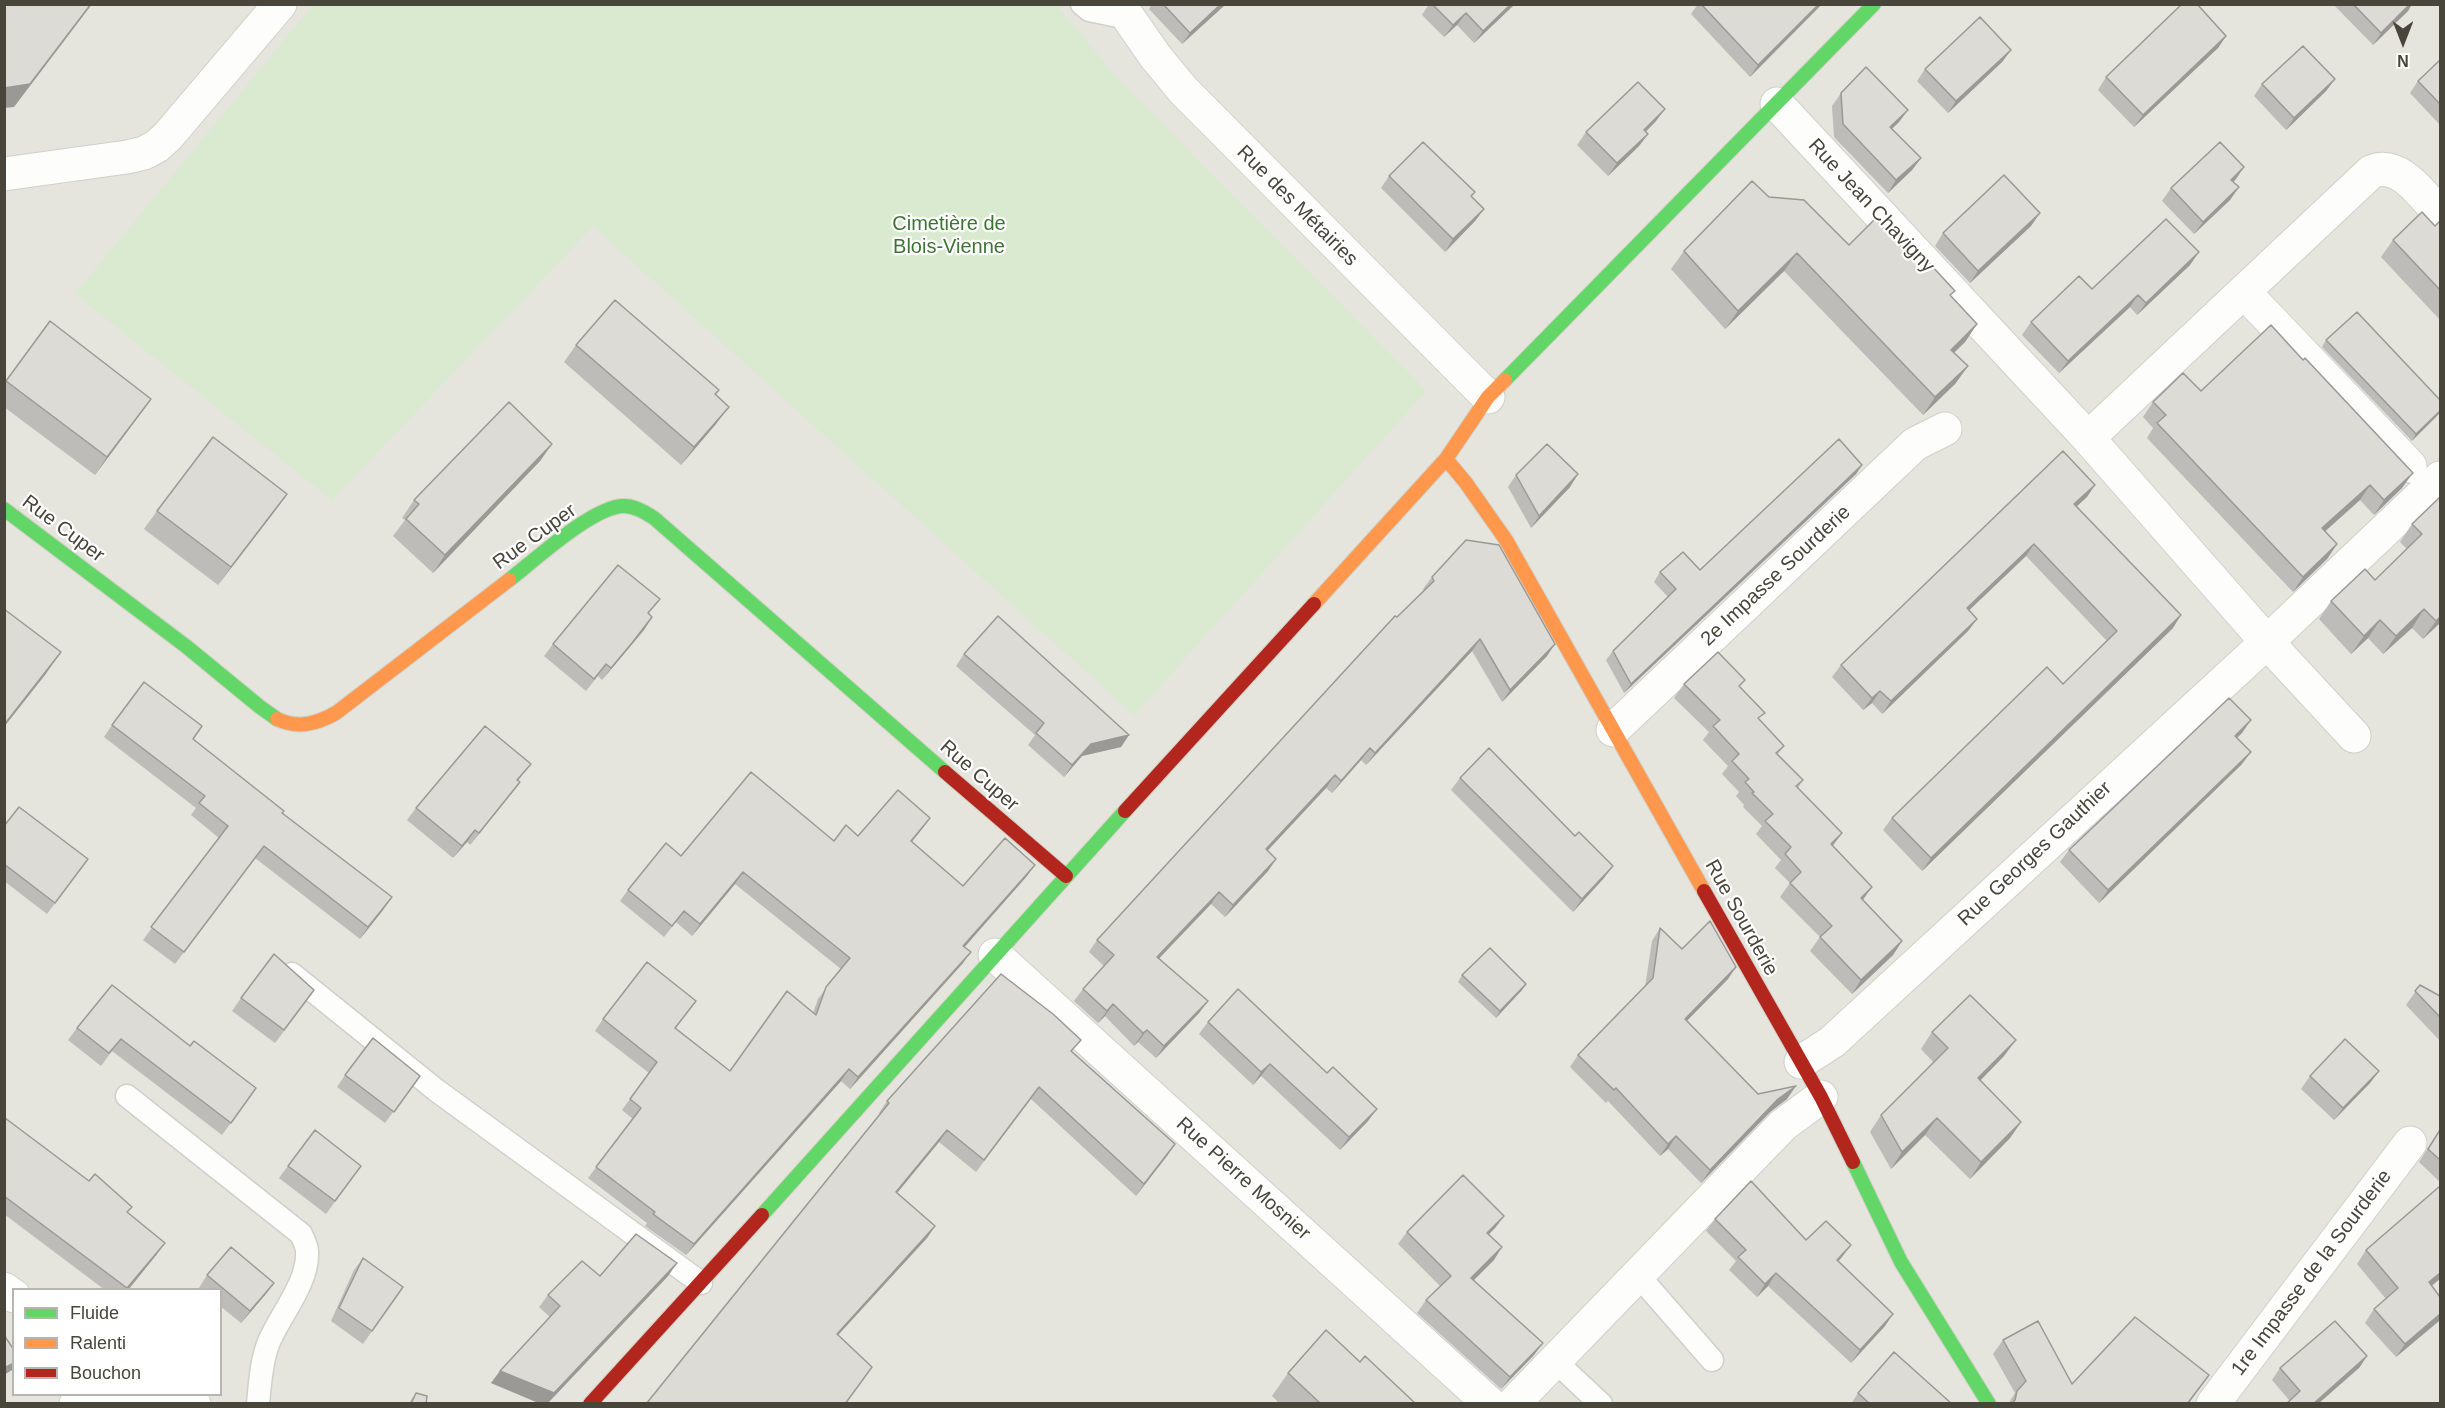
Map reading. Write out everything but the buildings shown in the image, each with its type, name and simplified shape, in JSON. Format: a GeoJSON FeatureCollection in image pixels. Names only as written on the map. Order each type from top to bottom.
{"type":"FeatureCollection","features":[{"type":"Feature","properties":{"kind":"street"},"geometry":{"type":"LineString","coordinates":[[4,174],[127,157],[144,153],[157,146],[190,111],[280,4]]}},
{"type":"Feature","properties":{"kind":"street"},"geometry":{"type":"LineString","coordinates":[[590,1404],[1446,459],[1488,397],[1874,4]]}},
{"type":"Feature","properties":{"kind":"street","name":"Rue des Métairies"},"geometry":{"type":"LineString","coordinates":[[1124,11],[1183,90],[1488,397]]}},
{"type":"Feature","properties":{"kind":"street","name":"Rue Jean Chavigny"},"geometry":{"type":"LineString","coordinates":[[1777,104],[2088,438],[2266,642],[2354,736]]}},
{"type":"Feature","properties":{"kind":"street"},"geometry":{"type":"LineString","coordinates":[[2088,438],[2371,172],[2378,168],[2396,171],[2405,177],[2440,213]]}},
{"type":"Feature","properties":{"kind":"street"},"geometry":{"type":"LineString","coordinates":[[2244,292],[2410,466]]}},
{"type":"Feature","properties":{"kind":"street","name":"2e Impasse Sourderie"},"geometry":{"type":"LineString","coordinates":[[1613,730],[1915,444],[1945,429]]}},
{"type":"Feature","properties":{"kind":"street","name":"Rue Sourderie"},"geometry":{"type":"LineString","coordinates":[[1446,459],[1506,540],[1821,1097],[1901,1262],[1989,1404]]}},
{"type":"Feature","properties":{"kind":"street","name":"Rue Georges Gauthier"},"geometry":{"type":"LineString","coordinates":[[1801,1062],[1832,1041],[2266,642],[2440,478]]}},
{"type":"Feature","properties":{"kind":"street","name":"Rue Cuper"},"geometry":{"type":"LineString","coordinates":[[4,509],[213,667],[265,710],[283,721],[301,725],[325,720],[342,709],[595,516],[610,508],[624,506],[637,508],[654,518],[1066,876]]}},
{"type":"Feature","properties":{"kind":"street","name":"Rue Pierre Mosnier"},"geometry":{"type":"LineString","coordinates":[[995,955],[1490,1404]]}},
{"type":"Feature","properties":{"kind":"street"},"geometry":{"type":"LineString","coordinates":[[1514,1404],[1783,1125],[1821,1097]]}},
{"type":"Feature","properties":{"kind":"street","name":"1re Impasse de la Sourderie"},"geometry":{"type":"LineString","coordinates":[[2213,1404],[2410,1143]]}},
{"type":"Feature","properties":{"kind":"street"},"geometry":{"type":"LineString","coordinates":[[81,1400],[194,1404]]}},
{"type":"Feature","properties":{"kind":"lane"},"geometry":{"type":"LineString","coordinates":[[1082,4],[1089,10],[1124,11]]}},
{"type":"Feature","properties":{"kind":"lane"},"geometry":{"type":"LineString","coordinates":[[292,974],[436,1090],[701,1283]]}},
{"type":"Feature","properties":{"kind":"lane"},"geometry":{"type":"LineString","coordinates":[[127,1096],[301,1234],[307,1250],[306,1264],[296,1291],[268,1344],[261,1371],[258,1404]]}},
{"type":"Feature","properties":{"kind":"lane"},"geometry":{"type":"LineString","coordinates":[[1637,1274],[1712,1360]]}},
{"type":"Feature","properties":{"kind":"lane"},"geometry":{"type":"LineString","coordinates":[[1555,1361],[1601,1404]]}},
{"type":"Feature","properties":{"kind":"shaded area"},"geometry":{"type":"Polygon","coordinates":[[[5,5],[2440,5],[2440,1403],[5,1404],[5,5]]]}},
{"type":"Feature","properties":{"kind":"green space","name":"Cimetière de Blois-Vienne"},"geometry":{"type":"Polygon","coordinates":[[[314,4],[1057,5],[1117,78],[1426,391],[1134,715],[593,226],[332,500],[75,294],[314,4]]]}},
{"type":"Feature","properties":{"kind":"traffic: fast"},"geometry":{"type":"LineString","coordinates":[[1505,380],[1874,4]]}},
{"type":"Feature","properties":{"kind":"traffic: fast"},"geometry":{"type":"LineString","coordinates":[[509,580],[564,536],[596,515],[611,508],[624,506],[640,510],[654,518],[945,772]]}},
{"type":"Feature","properties":{"kind":"traffic: fast"},"geometry":{"type":"LineString","coordinates":[[4,509],[187,647],[277,719]]}},
{"type":"Feature","properties":{"kind":"traffic: fast"},"geometry":{"type":"LineString","coordinates":[[762,1215],[1125,811]]}},
{"type":"Feature","properties":{"kind":"traffic: fast"},"geometry":{"type":"LineString","coordinates":[[1853,1162],[1901,1262],[1989,1404]]}},
{"type":"Feature","properties":{"kind":"traffic: slow"},"geometry":{"type":"LineString","coordinates":[[1314,604],[1446,459],[1488,397],[1505,380]]}},
{"type":"Feature","properties":{"kind":"traffic: slow"},"geometry":{"type":"LineString","coordinates":[[1446,459],[1506,540],[1704,891]]}},
{"type":"Feature","properties":{"kind":"traffic: slow"},"geometry":{"type":"LineString","coordinates":[[277,719],[292,724],[307,724],[336,713],[509,580]]}},
{"type":"Feature","properties":{"kind":"traffic: jam"},"geometry":{"type":"LineString","coordinates":[[1125,811],[1314,604]]}},
{"type":"Feature","properties":{"kind":"traffic: jam"},"geometry":{"type":"LineString","coordinates":[[945,772],[1066,876]]}},
{"type":"Feature","properties":{"kind":"traffic: jam"},"geometry":{"type":"LineString","coordinates":[[1704,891],[1821,1097],[1853,1162]]}},
{"type":"Feature","properties":{"kind":"traffic: jam"},"geometry":{"type":"LineString","coordinates":[[590,1404],[762,1215]]}}]}
